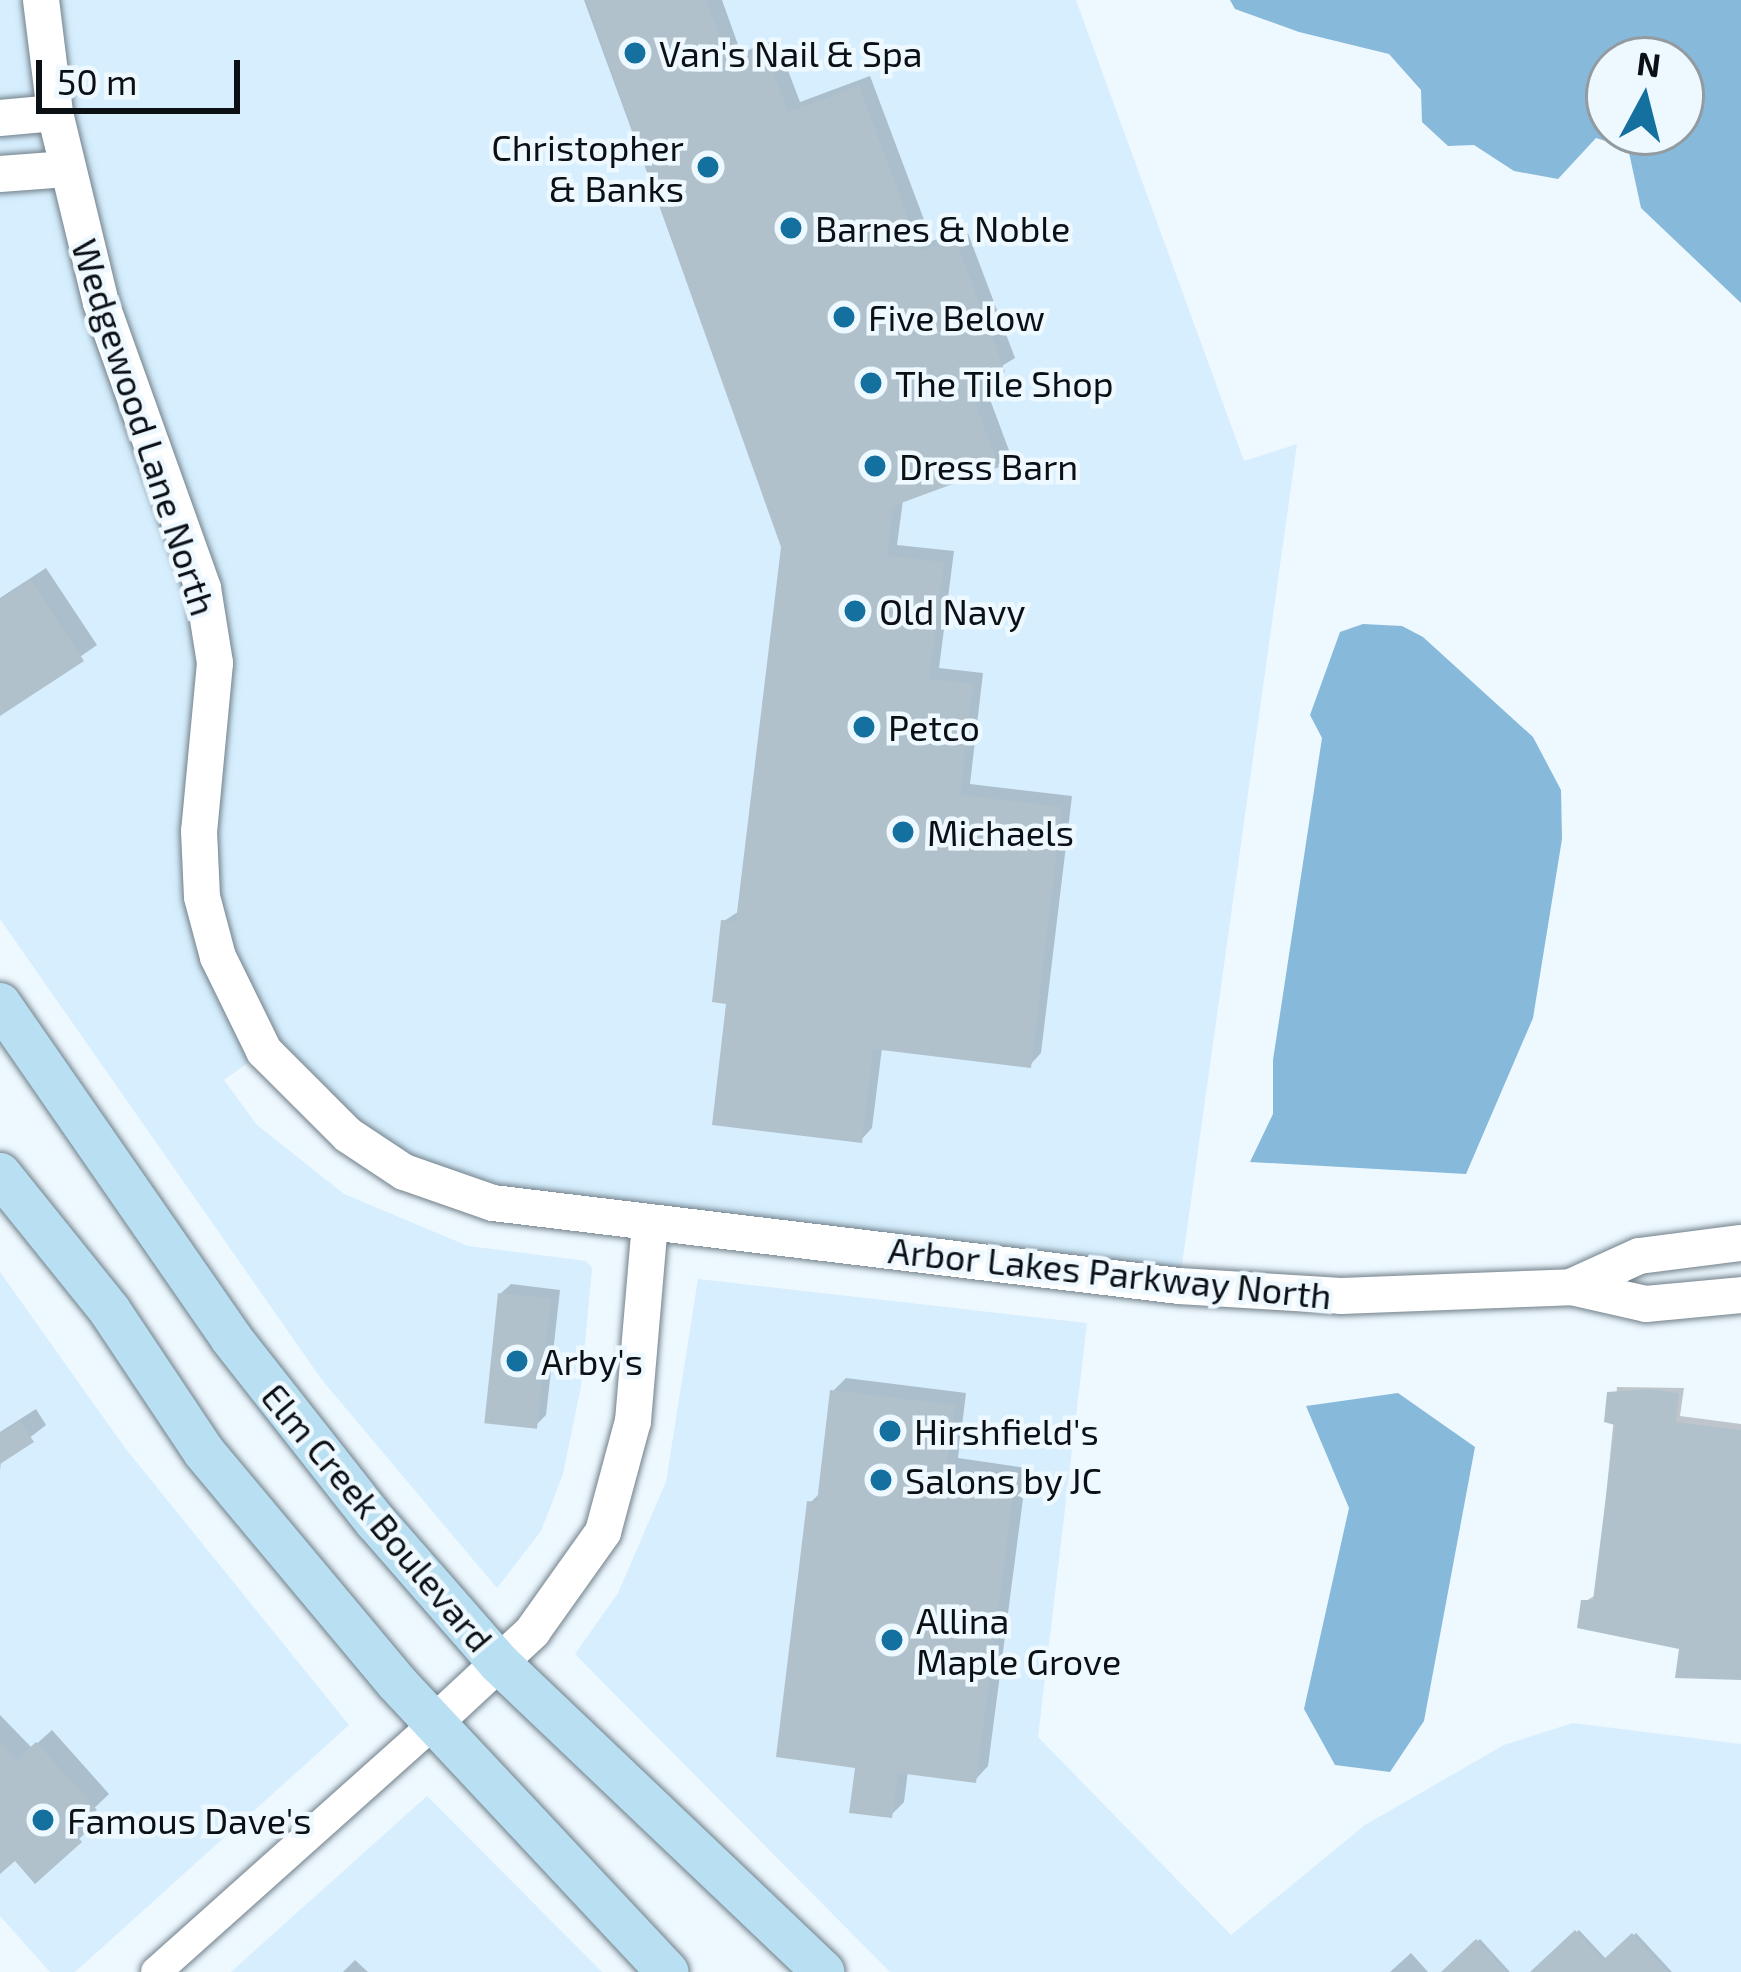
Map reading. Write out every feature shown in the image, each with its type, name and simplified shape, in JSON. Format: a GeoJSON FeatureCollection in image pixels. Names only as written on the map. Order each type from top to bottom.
{"type":"FeatureCollection","features":[{"type":"Feature","properties":{"kind":"main road","name":"Elm Creek Boulevard"},"geometry":{"type":"LineString","coordinates":[[0,1004],[231,1338],[499,1663],[823,1972]]}},
{"type":"Feature","properties":{"kind":"main road"},"geometry":{"type":"LineString","coordinates":[[0,1174],[110,1311],[204,1452],[432,1725],[668,1972]]}},
{"type":"Feature","properties":{"kind":"street","name":"Wedgewood Lane North"},"geometry":{"type":"LineString","coordinates":[[40,0],[67,169],[101,304],[203,588],[215,663],[199,831],[202,897],[247,1026],[309,1104],[404,1172],[493,1203],[650,1224]]}},
{"type":"Feature","properties":{"kind":"street"},"geometry":{"type":"LineString","coordinates":[[0,118],[56,113]]}},
{"type":"Feature","properties":{"kind":"street"},"geometry":{"type":"LineString","coordinates":[[0,173],[67,169]]}},
{"type":"Feature","properties":{"kind":"street"},"geometry":{"type":"LineString","coordinates":[[156,1972],[499,1663],[574,1582],[617,1491],[633,1421],[650,1224]]}},
{"type":"Feature","properties":{"kind":"street","name":"Arbor Lakes Parkway North"},"geometry":{"type":"LineString","coordinates":[[650,1224],[1211,1288],[1408,1296],[1571,1287],[1646,1304],[1741,1294]]}},
{"type":"Feature","properties":{"kind":"street","name":"Arbor Lakes Parkway North"},"geometry":{"type":"LineString","coordinates":[[1571,1287],[1639,1256],[1741,1243]]}},
{"type":"Feature","properties":{"kind":"shaded area"},"geometry":{"type":"Polygon","coordinates":[[[0,0],[1076,0],[1244,461],[1297,444],[1179,1286],[432,1185],[263,1052],[224,1080],[257,1125],[344,1194],[468,1246],[586,1261],[592,1268],[581,1386],[563,1474],[541,1531],[497,1588],[322,1380],[0,919],[0,0]]]}},
{"type":"Feature","properties":{"kind":"shaded area"},"geometry":{"type":"Polygon","coordinates":[[[0,1272],[125,1448],[349,1725],[75,1972],[50,1972],[0,1916],[0,1272]]]}},
{"type":"Feature","properties":{"kind":"shaded area"},"geometry":{"type":"Polygon","coordinates":[[[698,1279],[1087,1323],[1038,1737],[1231,1935],[1365,1825],[1504,1745],[1573,1723],[1741,1744],[1741,1972],[890,1972],[575,1654],[618,1593],[666,1482],[698,1279]]]}},
{"type":"Feature","properties":{"kind":"shaded area"},"geometry":{"type":"Polygon","coordinates":[[[427,1796],[602,1972],[231,1972],[427,1796]]]}},
{"type":"Feature","properties":{"kind":"water"},"geometry":{"type":"Polygon","coordinates":[[[1230,0],[1741,0],[1741,303],[1641,208],[1630,156],[1705,156],[1705,36],[1585,36],[1585,150],[1558,179],[1514,171],[1474,145],[1448,146],[1422,122],[1421,90],[1389,54],[1299,32],[1235,9],[1230,0]]]}},
{"type":"Feature","properties":{"kind":"water"},"geometry":{"type":"Polygon","coordinates":[[[1363,624],[1402,626],[1423,637],[1533,737],[1561,790],[1562,839],[1533,1018],[1466,1174],[1250,1162],[1273,1114],[1273,1060],[1322,738],[1310,715],[1340,632],[1363,624]]]}},
{"type":"Feature","properties":{"kind":"water"},"geometry":{"type":"Polygon","coordinates":[[[1398,1393],[1475,1447],[1424,1721],[1390,1772],[1335,1765],[1304,1709],[1349,1508],[1306,1406],[1398,1393]]]}},
{"type":"Feature","properties":{"kind":"building"},"geometry":{"type":"Polygon","coordinates":[[[586,0],[706,0],[729,62],[764,49],[788,112],[859,86],[920,251],[955,238],[1005,372],[969,386],[999,467],[893,506],[887,556],[944,562],[929,679],[973,684],[960,795],[1062,807],[1031,1068],[873,1049],[862,1143],[712,1125],[726,1004],[712,1002],[721,920],[736,921],[781,547],[586,0]]]}},
{"type":"Feature","properties":{"kind":"building"},"geometry":{"type":"Polygon","coordinates":[[[31,580],[84,661],[0,716],[0,600],[31,580]]]}},
{"type":"Feature","properties":{"kind":"building","name":"Arby's"},"geometry":{"type":"Polygon","coordinates":[[[498,1293],[551,1299],[537,1429],[484,1423],[498,1293]]]}},
{"type":"Feature","properties":{"kind":"building","name":"Allina Maple Grove"},"geometry":{"type":"Polygon","coordinates":[[[830,1390],[955,1405],[946,1470],[1015,1480],[976,1783],[898,1773],[892,1818],[849,1813],[855,1768],[776,1757],[807,1501],[817,1502],[830,1390]]]}},
{"type":"Feature","properties":{"kind":"building"},"geometry":{"type":"Polygon","coordinates":[[[1607,1392],[1679,1393],[1676,1422],[1741,1430],[1741,1680],[1675,1678],[1679,1649],[1577,1628],[1581,1600],[1593,1600],[1615,1425],[1604,1422],[1607,1392]]]}},
{"type":"Feature","properties":{"kind":"building"},"geometry":{"type":"Polygon","coordinates":[[[20,1421],[34,1442],[0,1464],[0,1434],[20,1421]]]}},
{"type":"Feature","properties":{"kind":"building","name":"Famous Dave's"},"geometry":{"type":"Polygon","coordinates":[[[36,1742],[97,1810],[73,1832],[82,1842],[35,1884],[15,1861],[0,1874],[0,1743],[16,1760],[36,1742]]]}},
{"type":"Feature","properties":{"kind":"building"},"geometry":{"type":"Polygon","coordinates":[[[1575,1930],[1603,1960],[1632,1933],[1668,1972],[1530,1972],[1575,1930]]]}},
{"type":"Feature","properties":{"kind":"building"},"geometry":{"type":"Polygon","coordinates":[[[1476,1939],[1507,1972],[1441,1972],[1476,1939]]]}},
{"type":"Feature","properties":{"kind":"place","name":"Van's Nail & Spa"},"geometry":{"type":"Point","coordinates":[635,53]}},
{"type":"Feature","properties":{"kind":"place","name":"Christopher & Banks"},"geometry":{"type":"Point","coordinates":[708,167]}},
{"type":"Feature","properties":{"kind":"place","name":"Barnes & Noble"},"geometry":{"type":"Point","coordinates":[791,228]}},
{"type":"Feature","properties":{"kind":"place","name":"Five Below"},"geometry":{"type":"Point","coordinates":[844,317]}},
{"type":"Feature","properties":{"kind":"place","name":"The Tile Shop"},"geometry":{"type":"Point","coordinates":[871,383]}},
{"type":"Feature","properties":{"kind":"place","name":"Dress Barn"},"geometry":{"type":"Point","coordinates":[875,466]}},
{"type":"Feature","properties":{"kind":"place","name":"Old Navy"},"geometry":{"type":"Point","coordinates":[855,611]}},
{"type":"Feature","properties":{"kind":"place","name":"Petco"},"geometry":{"type":"Point","coordinates":[864,727]}},
{"type":"Feature","properties":{"kind":"place","name":"Michaels"},"geometry":{"type":"Point","coordinates":[903,832]}},
{"type":"Feature","properties":{"kind":"place","name":"Arby's"},"geometry":{"type":"Point","coordinates":[517,1361]}},
{"type":"Feature","properties":{"kind":"place","name":"Hirshfield's"},"geometry":{"type":"Point","coordinates":[890,1431]}},
{"type":"Feature","properties":{"kind":"place","name":"Salons by JC"},"geometry":{"type":"Point","coordinates":[881,1480]}},
{"type":"Feature","properties":{"kind":"place","name":"Allina Maple Grove"},"geometry":{"type":"Point","coordinates":[892,1640]}},
{"type":"Feature","properties":{"kind":"place","name":"Famous Dave's"},"geometry":{"type":"Point","coordinates":[43,1820]}}]}
